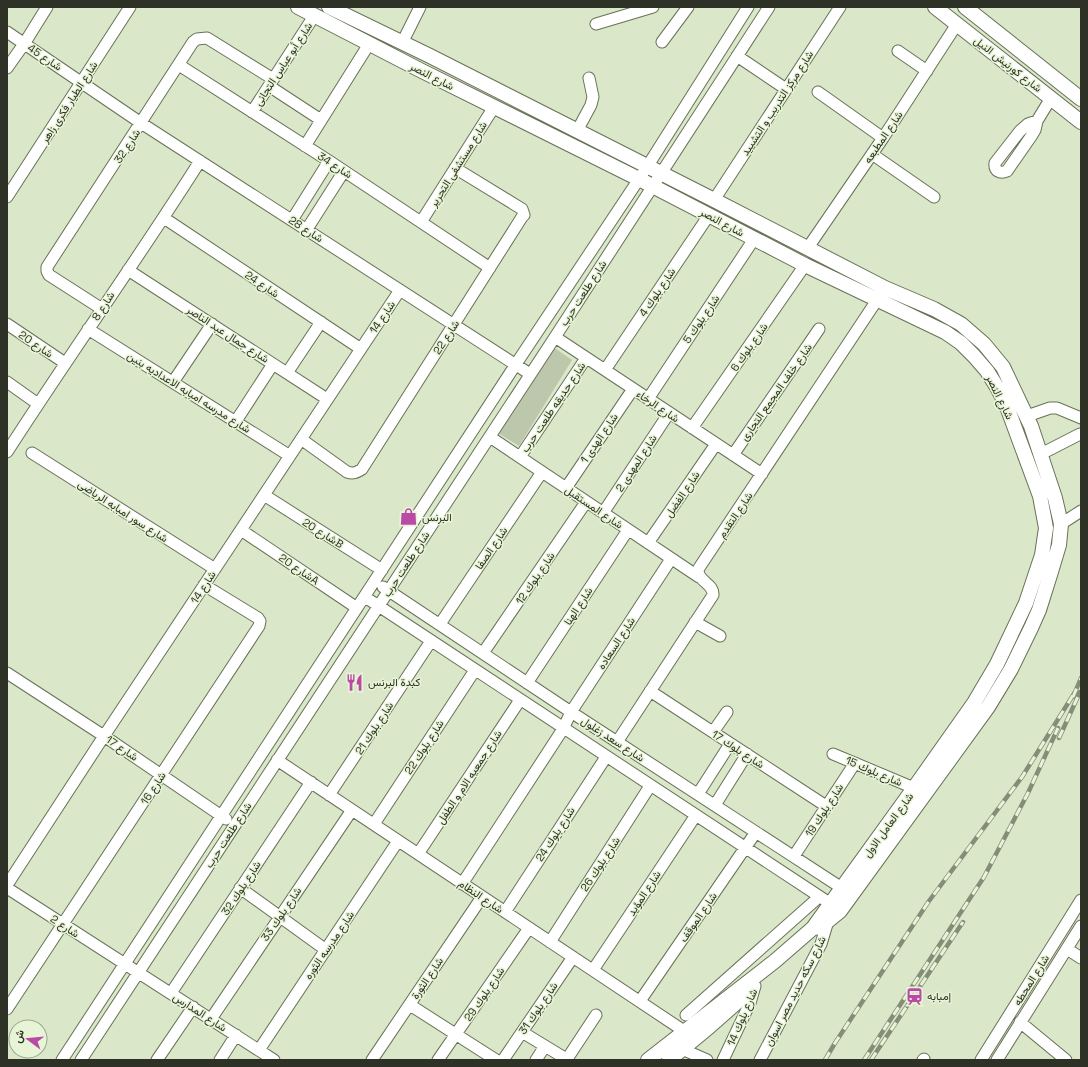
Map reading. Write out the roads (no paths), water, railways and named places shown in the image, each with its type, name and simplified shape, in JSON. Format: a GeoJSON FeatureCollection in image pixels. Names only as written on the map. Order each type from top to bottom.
{"type":"FeatureCollection","features":[{"type":"Feature","properties":{"kind":"main road","name":"شارع النصر"},"geometry":{"type":"LineString","coordinates":[[298,7],[422,71],[653,186],[805,265],[945,332],[970,352],[987,371],[1006,404],[1040,496],[1046,528]]}},
{"type":"Feature","properties":{"kind":"main road","name":"شارع كورنيش النيل"},"geometry":{"type":"LineString","coordinates":[[935,7],[1081,122]]}},
{"type":"Feature","properties":{"kind":"main road","name":"شارع كورنيش النيل"},"geometry":{"type":"LineString","coordinates":[[965,7],[1081,99]]}},
{"type":"Feature","properties":{"kind":"main road","name":"شارع النصر"},"geometry":{"type":"LineString","coordinates":[[334,8],[885,288],[934,309],[961,324],[984,344],[1003,367],[1027,416],[1055,498],[1061,524]]}},
{"type":"Feature","properties":{"kind":"main road"},"geometry":{"type":"LineString","coordinates":[[422,71],[430,56]]}},
{"type":"Feature","properties":{"kind":"main road"},"geometry":{"type":"LineString","coordinates":[[1046,528],[1061,524]]}},
{"type":"Feature","properties":{"kind":"main road","name":"شارع العامل الاول"},"geometry":{"type":"LineString","coordinates":[[648,1060],[806,935],[819,921],[830,904],[847,891],[988,707],[1011,670],[1039,610],[1059,545],[1061,524]]}},
{"type":"Feature","properties":{"kind":"main road","name":"شارع العامل الاول"},"geometry":{"type":"LineString","coordinates":[[847,891],[914,788],[974,703],[997,664],[1026,603],[1042,555],[1046,528]]}},
{"type":"Feature","properties":{"kind":"main road","name":"شارع العامل الاول"},"geometry":{"type":"LineString","coordinates":[[669,1060],[710,1026],[828,921],[830,904]]}},
{"type":"Feature","properties":{"kind":"street"},"geometry":{"type":"LineString","coordinates":[[7,68],[47,7]]}},
{"type":"Feature","properties":{"kind":"street","name":"شارع الطيار فكرى زاهر"},"geometry":{"type":"LineString","coordinates":[[7,197],[130,7]]}},
{"type":"Feature","properties":{"kind":"street"},"geometry":{"type":"LineString","coordinates":[[402,43],[420,7]]}},
{"type":"Feature","properties":{"kind":"street"},"geometry":{"type":"LineString","coordinates":[[596,24],[653,7]]}},
{"type":"Feature","properties":{"kind":"street"},"geometry":{"type":"LineString","coordinates":[[662,42],[688,7]]}},
{"type":"Feature","properties":{"kind":"street","name":"شارع طلعت حرب"},"geometry":{"type":"LineString","coordinates":[[62,1060],[516,364],[647,167],[748,7]]}},
{"type":"Feature","properties":{"kind":"street","name":"شارع طلعت حرب"},"geometry":{"type":"LineString","coordinates":[[81,1060],[388,590],[490,437],[768,7]]}},
{"type":"Feature","properties":{"kind":"street","name":"شارع مركز التدريب و التشييد"},"geometry":{"type":"LineString","coordinates":[[714,200],[840,7]]}},
{"type":"Feature","properties":{"kind":"street","name":"شارع أبو عباس التجانى"},"geometry":{"type":"LineString","coordinates":[[252,112],[314,16]]}},
{"type":"Feature","properties":{"kind":"street","name":"شارع المطبعه"},"geometry":{"type":"LineString","coordinates":[[807,248],[883,138],[957,24]]}},
{"type":"Feature","properties":{"kind":"street","name":"شارع 45"},"geometry":{"type":"LineString","coordinates":[[7,32],[82,82]]}},
{"type":"Feature","properties":{"kind":"street","name":"شارع 32"},"geometry":{"type":"LineString","coordinates":[[102,309],[49,275],[47,272],[47,267],[197,39],[207,38],[271,82],[321,120]]}},
{"type":"Feature","properties":{"kind":"street"},"geometry":{"type":"LineString","coordinates":[[304,146],[369,44]]}},
{"type":"Feature","properties":{"kind":"street"},"geometry":{"type":"LineString","coordinates":[[898,51],[927,71]]}},
{"type":"Feature","properties":{"kind":"street"},"geometry":{"type":"LineString","coordinates":[[737,56],[786,88]]}},
{"type":"Feature","properties":{"kind":"street","name":"شارع 34"},"geometry":{"type":"LineString","coordinates":[[179,65],[329,161],[490,268]]}},
{"type":"Feature","properties":{"kind":"street"},"geometry":{"type":"LineString","coordinates":[[577,131],[593,97],[589,78]]}},
{"type":"Feature","properties":{"kind":"street","name":"شارع 28"},"geometry":{"type":"LineString","coordinates":[[82,82],[141,123],[530,374]]}},
{"type":"Feature","properties":{"kind":"street"},"geometry":{"type":"LineString","coordinates":[[818,92],[883,138]]}},
{"type":"Feature","properties":{"kind":"street"},"geometry":{"type":"LineString","coordinates":[[1037,121],[1023,127],[995,163],[995,166],[1000,172],[1004,173],[1007,171],[1016,159],[1035,130],[1037,121],[1051,98]]}},
{"type":"Feature","properties":{"kind":"street","name":"شارع مستشفى التحرير"},"geometry":{"type":"LineString","coordinates":[[421,222],[494,107]]}},
{"type":"Feature","properties":{"kind":"street"},"geometry":{"type":"LineString","coordinates":[[1023,127],[1032,135]]}},
{"type":"Feature","properties":{"kind":"street"},"geometry":{"type":"LineString","coordinates":[[1005,150],[1016,159]]}},
{"type":"Feature","properties":{"kind":"street"},"geometry":{"type":"LineString","coordinates":[[872,154],[934,197]]}},
{"type":"Feature","properties":{"kind":"street","name":"شارع 8"},"geometry":{"type":"LineString","coordinates":[[7,452],[65,363],[164,218],[200,161]]}},
{"type":"Feature","properties":{"kind":"street"},"geometry":{"type":"LineString","coordinates":[[292,220],[329,161]]}},
{"type":"Feature","properties":{"kind":"street","name":"شارع 22"},"geometry":{"type":"LineString","coordinates":[[301,440],[347,472],[352,474],[362,469],[522,217],[524,212],[520,208],[455,168]]}},
{"type":"Feature","properties":{"kind":"street"},"geometry":{"type":"LineString","coordinates":[[307,229],[344,171]]}},
{"type":"Feature","properties":{"kind":"street","name":"شارع بلوك 4"},"geometry":{"type":"LineString","coordinates":[[605,370],[709,215]]}},
{"type":"Feature","properties":{"kind":"street","name":"شارع 24"},"geometry":{"type":"LineString","coordinates":[[164,218],[361,349]]}},
{"type":"Feature","properties":{"kind":"street","name":"شارع بلوك 5"},"geometry":{"type":"LineString","coordinates":[[648,399],[754,239]]}},
{"type":"Feature","properties":{"kind":"street","name":"شارع بلوك 6"},"geometry":{"type":"LineString","coordinates":[[692,428],[805,265]]}},
{"type":"Feature","properties":{"kind":"street","name":"شارع جمال عبد الناصر"},"geometry":{"type":"LineString","coordinates":[[128,270],[327,399]]}},
{"type":"Feature","properties":{"kind":"street","name":"شارع التقدم"},"geometry":{"type":"LineString","coordinates":[[699,577],[699,568],[885,288]]}},
{"type":"Feature","properties":{"kind":"street","name":"شارع 14"},"geometry":{"type":"LineString","coordinates":[[7,886],[104,736],[400,290]]}},
{"type":"Feature","properties":{"kind":"street"},"geometry":{"type":"LineString","coordinates":[[287,373],[321,322]]}},
{"type":"Feature","properties":{"kind":"street","name":"شارع 20"},"geometry":{"type":"LineString","coordinates":[[7,324],[65,363]]}},
{"type":"Feature","properties":{"kind":"street"},"geometry":{"type":"LineString","coordinates":[[173,382],[212,324]]}},
{"type":"Feature","properties":{"kind":"street","name":"شارع مدرسه امبابه الاعداديه بنين"},"geometry":{"type":"LineString","coordinates":[[88,329],[290,456]]}},
{"type":"Feature","properties":{"kind":"street","name":"شارع خلف المجمع التجارى"},"geometry":{"type":"LineString","coordinates":[[733,455],[819,329]]}},
{"type":"Feature","properties":{"kind":"street","name":"شارع الرخاء"},"geometry":{"type":"LineString","coordinates":[[555,337],[762,474]]}},
{"type":"Feature","properties":{"kind":"street","name":"شارع حديقه طلعت حرب"},"geometry":{"type":"LineString","coordinates":[[520,457],[586,358]]}},
{"type":"Feature","properties":{"kind":"street"},"geometry":{"type":"LineString","coordinates":[[236,421],[273,364]]}},
{"type":"Feature","properties":{"kind":"street"},"geometry":{"type":"LineString","coordinates":[[7,382],[38,404]]}},
{"type":"Feature","properties":{"kind":"street","name":"شارع الهدى 1"},"geometry":{"type":"LineString","coordinates":[[566,488],[633,389]]}},
{"type":"Feature","properties":{"kind":"street"},"geometry":{"type":"LineString","coordinates":[[1027,416],[1050,408],[1057,408],[1081,418]]}},
{"type":"Feature","properties":{"kind":"street","name":"شارع المهدى 2"},"geometry":{"type":"LineString","coordinates":[[602,513],[669,413]]}},
{"type":"Feature","properties":{"kind":"street"},"geometry":{"type":"LineString","coordinates":[[1041,454],[1080,434]]}},
{"type":"Feature","properties":{"kind":"street","name":"شارع المستقبل"},"geometry":{"type":"LineString","coordinates":[[490,437],[699,577]]}},
{"type":"Feature","properties":{"kind":"street","name":"شارع الفضل"},"geometry":{"type":"LineString","coordinates":[[648,543],[716,444]]}},
{"type":"Feature","properties":{"kind":"street","name":"شارع سور امبابه الرياضى"},"geometry":{"type":"LineString","coordinates":[[32,453],[215,569]]}},
{"type":"Feature","properties":{"kind":"street","name":"شارع الصفا"},"geometry":{"type":"LineString","coordinates":[[440,624],[542,472]]}},
{"type":"Feature","properties":{"kind":"street","name":"شارع 20B"},"geometry":{"type":"LineString","coordinates":[[264,495],[382,570]]}},
{"type":"Feature","properties":{"kind":"street","name":"شارع بلوك 12"},"geometry":{"type":"LineString","coordinates":[[483,653],[586,502]]}},
{"type":"Feature","properties":{"kind":"street"},"geometry":{"type":"LineString","coordinates":[[1061,524],[1081,511]]}},
{"type":"Feature","properties":{"kind":"street","name":"شارع 20A"},"geometry":{"type":"LineString","coordinates":[[241,530],[357,608]]}},
{"type":"Feature","properties":{"kind":"street","name":"شارع الهنا"},"geometry":{"type":"LineString","coordinates":[[528,683],[628,530]]}},
{"type":"Feature","properties":{"kind":"street","name":"شارع السعاده"},"geometry":{"type":"LineString","coordinates":[[563,728],[671,559]]}},
{"type":"Feature","properties":{"kind":"street"},"geometry":{"type":"LineString","coordinates":[[617,742],[713,595],[712,589],[699,577]]}},
{"type":"Feature","properties":{"kind":"street","name":"شارع سعد زغلول"},"geometry":{"type":"LineString","coordinates":[[375,581],[617,742],[847,891]]}},
{"type":"Feature","properties":{"kind":"street","name":"شارع 16"},"geometry":{"type":"LineString","coordinates":[[7,1009],[260,624],[258,618],[204,585]]}},
{"type":"Feature","properties":{"kind":"street","name":"شارع سعد زغلول"},"geometry":{"type":"LineString","coordinates":[[365,597],[830,904]]}},
{"type":"Feature","properties":{"kind":"street"},"geometry":{"type":"LineString","coordinates":[[695,622],[720,636]]}},
{"type":"Feature","properties":{"kind":"street","name":"شارع بلوك 21"},"geometry":{"type":"LineString","coordinates":[[329,795],[431,641]]}},
{"type":"Feature","properties":{"kind":"street","name":"شارع بلوك 22"},"geometry":{"type":"LineString","coordinates":[[374,824],[475,670]]}},
{"type":"Feature","properties":{"kind":"street","name":"شارع 17"},"geometry":{"type":"LineString","coordinates":[[7,673],[104,736],[235,825]]}},
{"type":"Feature","properties":{"kind":"street","name":"شارع بلوك 17"},"geometry":{"type":"LineString","coordinates":[[650,691],[826,806]]}},
{"type":"Feature","properties":{"kind":"street","name":"شارع جمعيه الام و الطفل"},"geometry":{"type":"LineString","coordinates":[[418,854],[520,700]]}},
{"type":"Feature","properties":{"kind":"street"},"geometry":{"type":"LineString","coordinates":[[713,732],[727,712]]}},
{"type":"Feature","properties":{"kind":"street"},"geometry":{"type":"LineString","coordinates":[[462,884],[563,728]]}},
{"type":"Feature","properties":{"kind":"street"},"geometry":{"type":"LineString","coordinates":[[698,794],[730,744]]}},
{"type":"Feature","properties":{"kind":"street"},"geometry":{"type":"LineString","coordinates":[[715,805],[747,754]]}},
{"type":"Feature","properties":{"kind":"street","name":"شارع بلوك 15"},"geometry":{"type":"LineString","coordinates":[[833,754],[914,788]]}},
{"type":"Feature","properties":{"kind":"street","name":"شارع بلوك 24"},"geometry":{"type":"LineString","coordinates":[[505,912],[606,757]]}},
{"type":"Feature","properties":{"kind":"street","name":"شارع النظام"},"geometry":{"type":"LineString","coordinates":[[277,760],[684,1031]]}},
{"type":"Feature","properties":{"kind":"street","name":"شارع بلوك 19"},"geometry":{"type":"LineString","coordinates":[[794,856],[855,763]]}},
{"type":"Feature","properties":{"kind":"street","name":"شارع بلوك 32"},"geometry":{"type":"LineString","coordinates":[[171,993],[311,782]]}},
{"type":"Feature","properties":{"kind":"street","name":"شارع بلوك 26"},"geometry":{"type":"LineString","coordinates":[[550,942],[650,786]]}},
{"type":"Feature","properties":{"kind":"street","name":"شارع بلوك 33"},"geometry":{"type":"LineString","coordinates":[[211,1019],[352,810]]}},
{"type":"Feature","properties":{"kind":"street","name":"شارع المؤيد"},"geometry":{"type":"LineString","coordinates":[[593,970],[696,815]]}},
{"type":"Feature","properties":{"kind":"street","name":"شارع الموقف"},"geometry":{"type":"LineString","coordinates":[[640,1001],[756,832]]}},
{"type":"Feature","properties":{"kind":"street","name":"شارع مدرسه الثوره"},"geometry":{"type":"LineString","coordinates":[[259,1050],[398,841]]}},
{"type":"Feature","properties":{"kind":"street","name":"شارع 2"},"geometry":{"type":"LineString","coordinates":[[7,886],[63,925],[124,964]]}},
{"type":"Feature","properties":{"kind":"street"},"geometry":{"type":"LineString","coordinates":[[240,888],[326,950]]}},
{"type":"Feature","properties":{"kind":"street","name":"شارع الثورة"},"geometry":{"type":"LineString","coordinates":[[372,1060],[482,897]]}},
{"type":"Feature","properties":{"kind":"street","name":"شارع المحطه"},"geometry":{"type":"LineString","coordinates":[[980,1060],[1081,900]]}},
{"type":"Feature","properties":{"kind":"street"},"geometry":{"type":"LineString","coordinates":[[686,1015],[830,904]]}},
{"type":"Feature","properties":{"kind":"street","name":"شارع سكه حديد مصر اسوان"},"geometry":{"type":"LineString","coordinates":[[760,1060],[820,944],[828,921]]}},
{"type":"Feature","properties":{"kind":"street","name":"شارع المحطه"},"geometry":{"type":"LineString","coordinates":[[997,1060],[1081,926]]}},
{"type":"Feature","properties":{"kind":"street","name":"شارع بلوك 29"},"geometry":{"type":"LineString","coordinates":[[438,1060],[529,928]]}},
{"type":"Feature","properties":{"kind":"street"},"geometry":{"type":"LineString","coordinates":[[1067,949],[1081,958]]}},
{"type":"Feature","properties":{"kind":"street","name":"شارع بلوك 31"},"geometry":{"type":"LineString","coordinates":[[503,1060],[573,957]]}},
{"type":"Feature","properties":{"kind":"street","name":"شارع المدارس"},"geometry":{"type":"LineString","coordinates":[[124,964],[274,1060]]}},
{"type":"Feature","properties":{"kind":"street","name":"شارع بلوك 14"},"geometry":{"type":"LineString","coordinates":[[722,1060],[750,1003],[759,972]]}},
{"type":"Feature","properties":{"kind":"street"},"geometry":{"type":"LineString","coordinates":[[410,1004],[496,1060]]}},
{"type":"Feature","properties":{"kind":"street"},"geometry":{"type":"LineString","coordinates":[[157,1060],[193,1007]]}},
{"type":"Feature","properties":{"kind":"street"},"geometry":{"type":"LineString","coordinates":[[522,1032],[568,1060],[596,1015]]}},
{"type":"Feature","properties":{"kind":"street"},"geometry":{"type":"LineString","coordinates":[[1020,1022],[1066,1060]]}},
{"type":"Feature","properties":{"kind":"street"},"geometry":{"type":"LineString","coordinates":[[220,1060],[236,1035]]}},
{"type":"Feature","properties":{"kind":"street"},"geometry":{"type":"LineString","coordinates":[[536,1060],[545,1046]]}},
{"type":"Feature","properties":{"kind":"street"},"geometry":{"type":"LineString","coordinates":[[682,1048],[695,1058],[707,1060]]}},
{"type":"Feature","properties":{"kind":"railway"},"geometry":{"type":"LineString","coordinates":[[1073,697],[1081,678]]}},
{"type":"Feature","properties":{"kind":"railway"},"geometry":{"type":"LineString","coordinates":[[825,1060],[929,901],[1022,777],[1075,692]]}},
{"type":"Feature","properties":{"kind":"railway"},"geometry":{"type":"LineString","coordinates":[[1059,738],[1080,692]]}},
{"type":"Feature","properties":{"kind":"railway"},"geometry":{"type":"LineString","coordinates":[[864,1060],[984,877],[1028,793],[1058,728]]}},
{"type":"Feature","properties":{"kind":"railway"},"geometry":{"type":"LineString","coordinates":[[871,1060],[963,922]]}},
{"type":"Feature","properties":{"kind":"place","name":"البرنس"},"geometry":{"type":"Point","coordinates":[409,517]}},
{"type":"Feature","properties":{"kind":"place","name":"كبدة البرنس"},"geometry":{"type":"Point","coordinates":[355,682]}},
{"type":"Feature","properties":{"kind":"place","name":"إمبابه"},"geometry":{"type":"Point","coordinates":[914,996]}}]}
